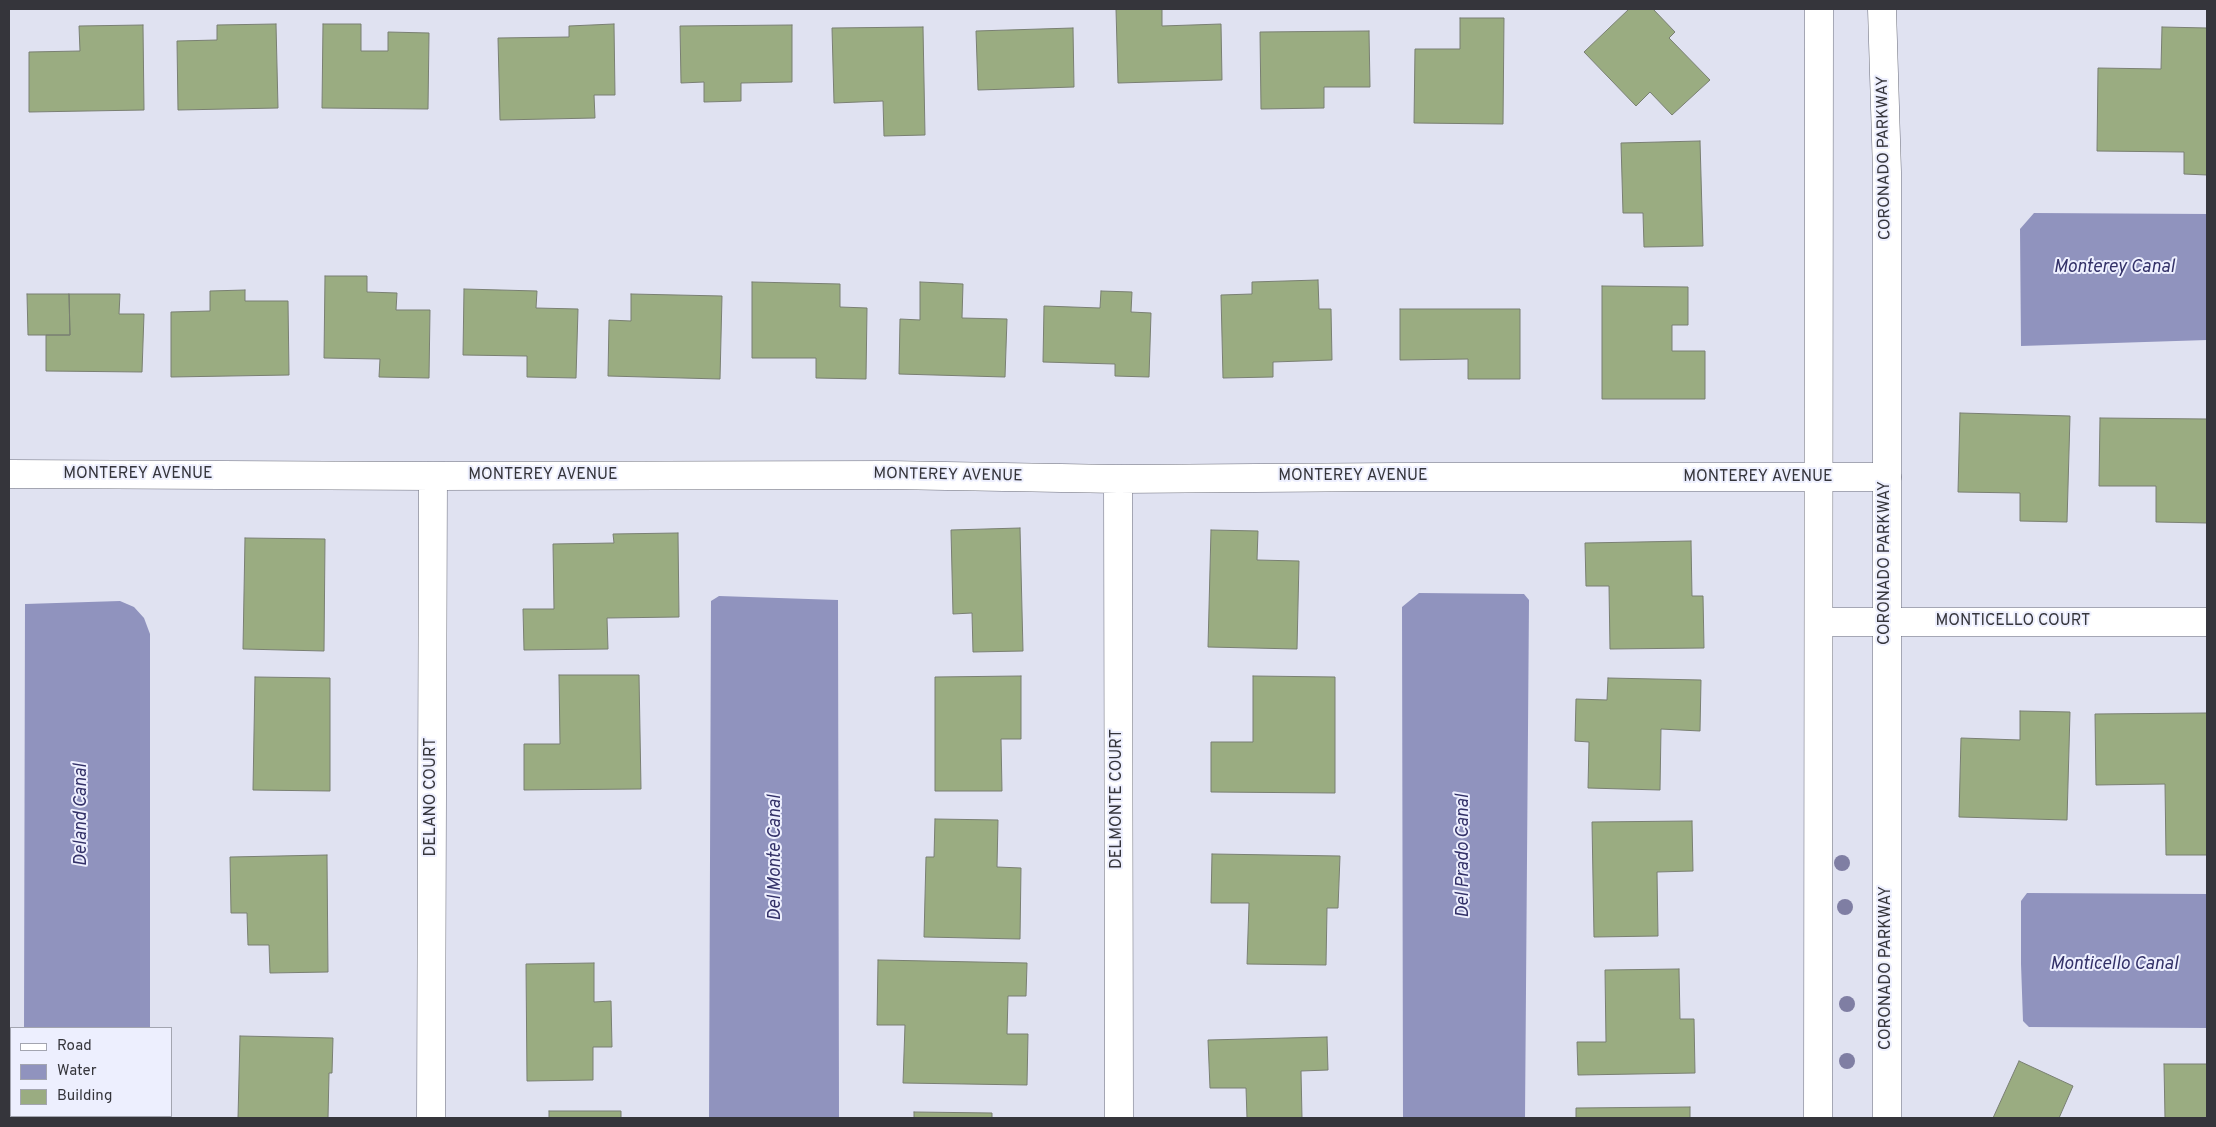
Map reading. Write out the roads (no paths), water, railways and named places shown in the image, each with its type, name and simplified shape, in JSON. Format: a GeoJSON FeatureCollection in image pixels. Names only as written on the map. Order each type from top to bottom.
{"type":"FeatureCollection","features":[{"type":"Feature","properties":{"kind":"street"},"geometry":{"type":"LineString","coordinates":[[1818,1118],[1819,9]]}},
{"type":"Feature","properties":{"kind":"street","name":"CORONADO PARKWAY"},"geometry":{"type":"LineString","coordinates":[[1882,9],[1887,172],[1886,1118]]}},
{"type":"Feature","properties":{"kind":"street","name":"MONTEREY AVENUE"},"geometry":{"type":"LineString","coordinates":[[9,474],[433,476],[889,475],[1118,479],[1887,477]]}},
{"type":"Feature","properties":{"kind":"street","name":"DELANO COURT"},"geometry":{"type":"LineString","coordinates":[[431,1118],[433,476]]}},
{"type":"Feature","properties":{"kind":"street","name":"DELMONTE COURT"},"geometry":{"type":"LineString","coordinates":[[1118,479],[1119,1118]]}},
{"type":"Feature","properties":{"kind":"street","name":"MONTICELLO COURT"},"geometry":{"type":"LineString","coordinates":[[1819,622],[2207,622]]}},
{"type":"Feature","properties":{"kind":"water","name":"Monterey Canal"},"geometry":{"type":"Polygon","coordinates":[[[2034,213],[2207,214],[2207,340],[2021,346],[2020,229],[2034,213]]]}},
{"type":"Feature","properties":{"kind":"water","name":"Del Prado Canal"},"geometry":{"type":"Polygon","coordinates":[[[1419,593],[1524,594],[1529,600],[1525,1118],[1403,1118],[1402,607],[1419,593]]]}},
{"type":"Feature","properties":{"kind":"water","name":"Del Monte Canal"},"geometry":{"type":"Polygon","coordinates":[[[719,596],[838,600],[839,1118],[709,1118],[711,601],[719,596]]]}},
{"type":"Feature","properties":{"kind":"water","name":"Deland Canal"},"geometry":{"type":"Polygon","coordinates":[[[120,601],[134,607],[144,618],[150,634],[150,1027],[24,1027],[25,604],[120,601]]]}},
{"type":"Feature","properties":{"kind":"water","name":"Monticello Canal"},"geometry":{"type":"Polygon","coordinates":[[[2027,893],[2207,894],[2207,1028],[2029,1027],[2023,1021],[2021,964],[2021,901],[2027,893]]]}},
{"type":"Feature","properties":{"kind":"water"},"geometry":{"type":"Polygon","coordinates":[[[24,1117],[150,1117],[150,1118],[24,1117]]]}}]}
